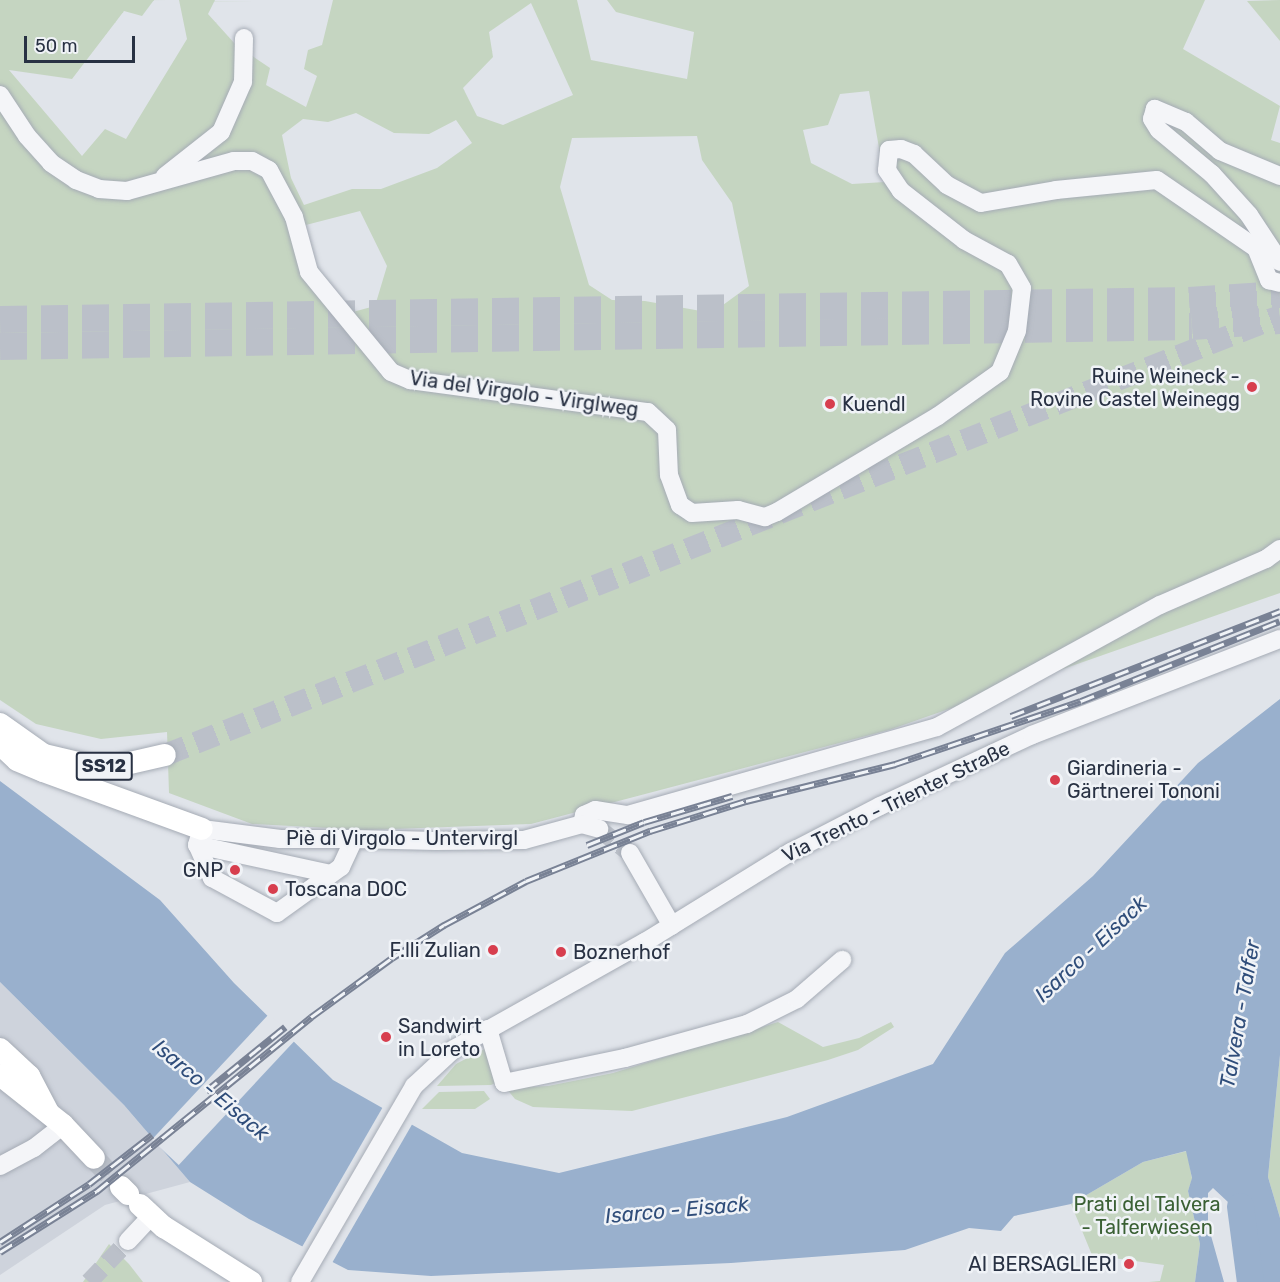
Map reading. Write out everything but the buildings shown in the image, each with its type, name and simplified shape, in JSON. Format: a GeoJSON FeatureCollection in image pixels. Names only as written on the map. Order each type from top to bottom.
{"type":"FeatureCollection","features":[{"type":"Feature","properties":{"kind":"main road","name":"SS12"},"geometry":{"type":"LineString","coordinates":[[0,724],[44,755]]}},
{"type":"Feature","properties":{"kind":"main road","name":"SS12"},"geometry":{"type":"LineString","coordinates":[[0,744],[91,766],[117,766],[165,755]]}},
{"type":"Feature","properties":{"kind":"main road"},"geometry":{"type":"LineString","coordinates":[[0,744],[17,760],[200,837]]}},
{"type":"Feature","properties":{"kind":"main road"},"geometry":{"type":"LineString","coordinates":[[0,1049],[29,1076],[52,1113],[94,1158]]}},
{"type":"Feature","properties":{"kind":"main road"},"geometry":{"type":"LineString","coordinates":[[0,1075],[33,1105],[52,1113]]}},
{"type":"Feature","properties":{"kind":"main road"},"geometry":{"type":"LineString","coordinates":[[135,1201],[251,1282]]}},
{"type":"Feature","properties":{"kind":"street"},"geometry":{"type":"LineString","coordinates":[[162,180],[221,132],[243,82],[244,38]]}},
{"type":"Feature","properties":{"kind":"street","name":"Via del Virgolo - Virglweg"},"geometry":{"type":"LineString","coordinates":[[0,94],[51,163],[76,180],[99,189],[127,191],[234,161],[252,161],[269,170],[294,217],[309,272],[391,372],[410,380],[648,412],[668,430],[669,475],[680,505],[692,513],[738,510],[765,517],[777,512],[938,416],[1000,372],[1017,331],[1022,288],[1008,264],[964,240],[901,191],[887,170],[889,150],[901,148],[914,153],[947,185],[981,203],[1056,190],[1157,180],[1256,248],[1269,280],[1280,283]]}},
{"type":"Feature","properties":{"kind":"street"},"geometry":{"type":"LineString","coordinates":[[1280,176],[1220,151],[1186,122],[1155,109],[1152,119],[1159,130],[1212,174],[1249,215],[1280,262]]}},
{"type":"Feature","properties":{"kind":"street","name":"Piè di Virgolo - Untervirgl"},"geometry":{"type":"LineString","coordinates":[[200,837],[524,840],[591,827],[584,815],[595,810],[628,815],[937,727],[1160,605],[1266,559],[1280,549]]}},
{"type":"Feature","properties":{"kind":"street","name":"Via Trento - Trienter Straße"},"geometry":{"type":"LineString","coordinates":[[300,1282],[410,1093],[454,1049],[672,926],[791,852],[971,762],[1280,639]]}},
{"type":"Feature","properties":{"kind":"street"},"geometry":{"type":"LineString","coordinates":[[200,837],[212,878],[277,913],[341,867],[354,839]]}},
{"type":"Feature","properties":{"kind":"street"},"geometry":{"type":"LineString","coordinates":[[200,837],[331,874]]}},
{"type":"Feature","properties":{"kind":"street"},"geometry":{"type":"LineString","coordinates":[[630,853],[672,926]]}},
{"type":"Feature","properties":{"kind":"street"},"geometry":{"type":"LineString","coordinates":[[488,1029],[504,1083],[625,1058],[727,1029],[773,1013],[797,999],[842,960]]}},
{"type":"Feature","properties":{"kind":"street"},"geometry":{"type":"LineString","coordinates":[[0,1062],[52,1113],[34,1148],[0,1166]]}},
{"type":"Feature","properties":{"kind":"street"},"geometry":{"type":"LineString","coordinates":[[128,1241],[135,1201]]}},
{"type":"Feature","properties":{"kind":"shaded area"},"geometry":{"type":"Polygon","coordinates":[[[0,982],[124,1105],[190,1182],[105,1205],[0,1275],[0,982]]]}},
{"type":"Feature","properties":{"kind":"green space"},"geometry":{"type":"Polygon","coordinates":[[[0,0],[154,0],[142,16],[124,11],[72,79],[9,70],[82,156],[105,129],[126,139],[187,39],[179,0],[215,0],[208,14],[236,45],[270,68],[266,85],[306,107],[317,76],[304,69],[308,50],[322,45],[333,0],[577,0],[591,60],[687,79],[694,32],[616,12],[607,0],[1205,0],[1183,49],[1280,106],[1271,140],[1280,143],[1280,593],[889,730],[531,824],[366,830],[252,824],[169,793],[167,732],[101,739],[36,724],[0,700],[0,0]],[[531,3],[489,32],[493,57],[463,88],[477,116],[503,125],[573,95],[531,3]],[[869,91],[840,94],[828,125],[803,130],[811,163],[852,184],[885,182],[869,91]],[[356,113],[328,122],[303,119],[282,135],[291,178],[304,205],[352,189],[381,189],[437,168],[472,143],[456,120],[429,134],[394,133],[356,113]],[[697,136],[572,138],[560,187],[589,285],[612,300],[645,301],[712,313],[749,286],[732,203],[702,160],[697,136]],[[360,211],[302,226],[313,270],[349,313],[375,306],[387,266],[360,211]]]}},
{"type":"Feature","properties":{"kind":"green space"},"geometry":{"type":"Polygon","coordinates":[[[1280,0],[1280,41],[1247,1],[1280,0]]]}},
{"type":"Feature","properties":{"kind":"green space"},"geometry":{"type":"Polygon","coordinates":[[[778,1022],[823,1047],[859,1038],[891,1022],[894,1027],[858,1050],[828,1060],[632,1111],[533,1107],[515,1099],[506,1088],[548,1086],[613,1073],[778,1022]]]}},
{"type":"Feature","properties":{"kind":"green space"},"geometry":{"type":"Polygon","coordinates":[[[492,1045],[500,1081],[491,1085],[437,1086],[456,1064],[492,1045]]]}},
{"type":"Feature","properties":{"kind":"green space"},"geometry":{"type":"Polygon","coordinates":[[[1280,1055],[1280,1218],[1268,1177],[1280,1055]]]}},
{"type":"Feature","properties":{"kind":"green space"},"geometry":{"type":"Polygon","coordinates":[[[484,1091],[490,1099],[475,1109],[422,1109],[439,1092],[484,1091]]]}},
{"type":"Feature","properties":{"kind":"green space","name":"Prati del Talvera - Talferwiesen"},"geometry":{"type":"Polygon","coordinates":[[[1187,1151],[1192,1179],[1188,1191],[1200,1244],[1195,1282],[1149,1282],[1160,1281],[1164,1265],[1092,1255],[1071,1204],[1143,1162],[1187,1151]]]}},
{"type":"Feature","properties":{"kind":"green space"},"geometry":{"type":"Polygon","coordinates":[[[109,1244],[129,1264],[143,1282],[83,1282],[109,1244]]]}},
{"type":"Feature","properties":{"kind":"water","name":"Isarco - Eisack"},"geometry":{"type":"Polygon","coordinates":[[[1280,699],[1280,1055],[1268,1177],[1280,1218],[1280,1282],[1249,1282],[1244,1275],[1250,1256],[1228,1202],[1213,1188],[1208,1193],[1208,1225],[1224,1282],[1195,1282],[1200,1244],[1188,1191],[1192,1178],[1186,1151],[1143,1162],[1071,1204],[1014,1216],[1001,1231],[969,1228],[905,1250],[731,1263],[431,1276],[348,1270],[249,1219],[190,1182],[124,1105],[0,982],[0,781],[160,900],[234,983],[333,1080],[462,1153],[559,1173],[787,1117],[933,1064],[1005,953],[1093,876],[1198,763],[1280,699]]]}},
{"type":"Feature","properties":{"kind":"pier"},"geometry":{"type":"Polygon","coordinates":[[[269,1014],[296,1039],[179,1165],[152,1140],[269,1014]]]}},
{"type":"Feature","properties":{"kind":"pier"},"geometry":{"type":"Polygon","coordinates":[[[384,1105],[413,1122],[330,1266],[301,1249],[384,1105]]]}},
{"type":"Feature","properties":{"kind":"waterway","name":"Talvera - Talfer"},"geometry":{"type":"LineString","coordinates":[[1240,1206],[1250,1282]]}},
{"type":"Feature","properties":{"kind":"tunnel"},"geometry":{"type":"LineString","coordinates":[[0,319],[1189,300],[1280,294]]}},
{"type":"Feature","properties":{"kind":"tunnel"},"geometry":{"type":"LineString","coordinates":[[165,755],[1280,316]]}},
{"type":"Feature","properties":{"kind":"tunnel"},"geometry":{"type":"LineString","coordinates":[[0,346],[1192,326],[1280,320]]}},
{"type":"Feature","properties":{"kind":"tunnel"},"geometry":{"type":"LineString","coordinates":[[599,829],[630,853]]}},
{"type":"Feature","properties":{"kind":"tunnel"},"geometry":{"type":"LineString","coordinates":[[94,1158],[121,1187]]}},
{"type":"Feature","properties":{"kind":"tunnel"},"geometry":{"type":"LineString","coordinates":[[89,1282],[128,1241]]}},
{"type":"Feature","properties":{"kind":"railway"},"geometry":{"type":"LineString","coordinates":[[1011,716],[1280,611]]}},
{"type":"Feature","properties":{"kind":"railway"},"geometry":{"type":"LineString","coordinates":[[0,1252],[97,1191],[311,1017],[392,958],[444,925],[526,881],[650,831],[746,801],[895,764],[1081,701],[1280,621]]}},
{"type":"Feature","properties":{"kind":"railway"},"geometry":{"type":"LineString","coordinates":[[587,845],[644,822],[732,796]]}},
{"type":"Feature","properties":{"kind":"railway"},"geometry":{"type":"LineString","coordinates":[[206,1091],[285,1027]]}},
{"type":"Feature","properties":{"kind":"railway"},"geometry":{"type":"LineString","coordinates":[[0,1242],[89,1184],[152,1135]]}},
{"type":"Feature","properties":{"kind":"place","name":"Ruine Weineck - Rovine Castel Weinegg"},"geometry":{"type":"Point","coordinates":[1252,387]}},
{"type":"Feature","properties":{"kind":"place","name":"Kuendl"},"geometry":{"type":"Point","coordinates":[830,404]}},
{"type":"Feature","properties":{"kind":"place","name":"Giardineria - Gärtnerei Tononi"},"geometry":{"type":"Point","coordinates":[1055,780]}},
{"type":"Feature","properties":{"kind":"place","name":"GNP"},"geometry":{"type":"Point","coordinates":[235,870]}},
{"type":"Feature","properties":{"kind":"place","name":"Toscana DOC"},"geometry":{"type":"Point","coordinates":[273,889]}},
{"type":"Feature","properties":{"kind":"place","name":"F.lli Zulian"},"geometry":{"type":"Point","coordinates":[493,950]}},
{"type":"Feature","properties":{"kind":"place","name":"Boznerhof"},"geometry":{"type":"Point","coordinates":[561,952]}},
{"type":"Feature","properties":{"kind":"place","name":"Sandwirt in Loreto"},"geometry":{"type":"Point","coordinates":[386,1037]}},
{"type":"Feature","properties":{"kind":"place","name":"AI BERSAGLIERI"},"geometry":{"type":"Point","coordinates":[1129,1264]}}]}
